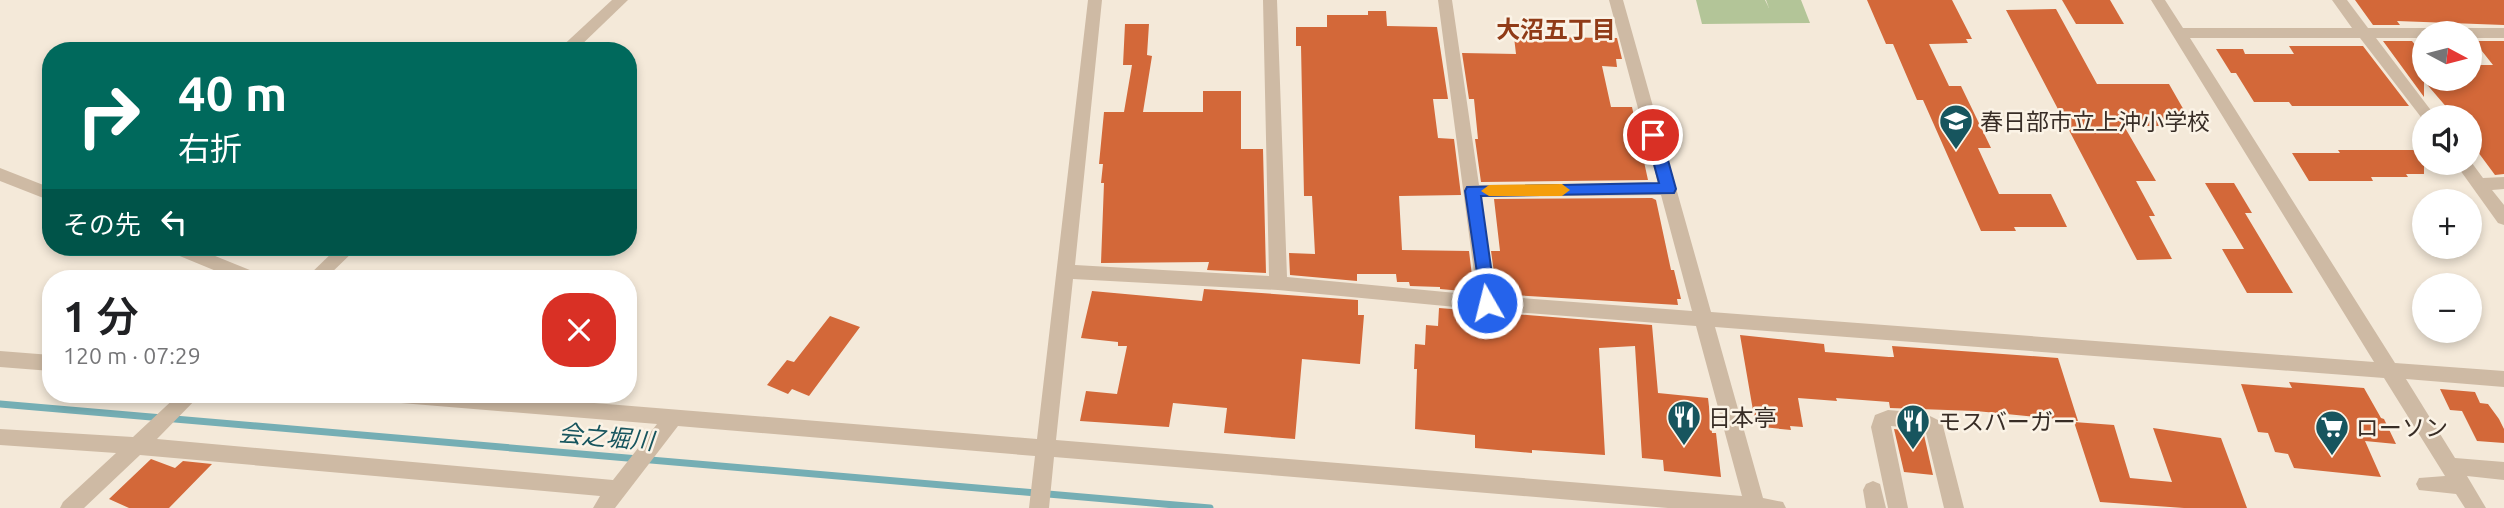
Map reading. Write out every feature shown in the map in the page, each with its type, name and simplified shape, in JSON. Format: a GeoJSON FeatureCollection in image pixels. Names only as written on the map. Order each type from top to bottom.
{"type":"FeatureCollection","features":[{"type":"Feature","properties":{"kind":"street"},"geometry":{"type":"LineString","coordinates":[[575,42],[621,0]]}},
{"type":"Feature","properties":{"kind":"street"},"geometry":{"type":"LineString","coordinates":[[1039,508],[1095,0]]}},
{"type":"Feature","properties":{"kind":"street"},"geometry":{"type":"LineString","coordinates":[[1270,0],[1278,283]]}},
{"type":"Feature","properties":{"kind":"street"},"geometry":{"type":"LineString","coordinates":[[1445,0],[1487,303]]}},
{"type":"Feature","properties":{"kind":"street"},"geometry":{"type":"LineString","coordinates":[[1616,0],[1755,506]]}},
{"type":"Feature","properties":{"kind":"street"},"geometry":{"type":"LineString","coordinates":[[2158,0],[2476,508]]}},
{"type":"Feature","properties":{"kind":"street"},"geometry":{"type":"LineString","coordinates":[[2339,0],[2419,105]]}},
{"type":"Feature","properties":{"kind":"street"},"geometry":{"type":"LineString","coordinates":[[2179,33],[2504,33]]}},
{"type":"Feature","properties":{"kind":"street"},"geometry":{"type":"LineString","coordinates":[[0,174],[42,191]]}},
{"type":"Feature","properties":{"kind":"street"},"geometry":{"type":"LineString","coordinates":[[2472,175],[2504,218]]}},
{"type":"Feature","properties":{"kind":"street"},"geometry":{"type":"LineString","coordinates":[[2479,184],[2504,183]]}},
{"type":"Feature","properties":{"kind":"street"},"geometry":{"type":"LineString","coordinates":[[1473,191],[1668,189]]}},
{"type":"Feature","properties":{"kind":"street"},"geometry":{"type":"LineString","coordinates":[[198,256],[232,270]]}},
{"type":"Feature","properties":{"kind":"street"},"geometry":{"type":"LineString","coordinates":[[324,270],[339,256]]}},
{"type":"Feature","properties":{"kind":"street"},"geometry":{"type":"LineString","coordinates":[[1066,272],[1278,283],[1704,320],[2504,379]]}},
{"type":"Feature","properties":{"kind":"street"},"geometry":{"type":"LineString","coordinates":[[0,359],[42,362]]}},
{"type":"Feature","properties":{"kind":"street"},"geometry":{"type":"LineString","coordinates":[[70,508],[183,403]]}},
{"type":"Feature","properties":{"kind":"street"},"geometry":{"type":"LineString","coordinates":[[496,403],[1776,508]]}},
{"type":"Feature","properties":{"kind":"street"},"geometry":{"type":"LineString","coordinates":[[603,508],[673,418]]}},
{"type":"Feature","properties":{"kind":"street"},"geometry":{"type":"LineString","coordinates":[[1898,508],[1881,427],[1882,421],[1888,418],[1924,421],[1935,428],[1954,508]]}},
{"type":"Feature","properties":{"kind":"street"},"geometry":{"type":"LineString","coordinates":[[0,437],[138,446],[619,489]]}},
{"type":"Feature","properties":{"kind":"street"},"geometry":{"type":"LineString","coordinates":[[2449,466],[2504,471]]}},
{"type":"Feature","properties":{"kind":"street"},"geometry":{"type":"LineString","coordinates":[[2426,484],[2461,485]]}},
{"type":"Feature","properties":{"kind":"green space"},"geometry":{"type":"Polygon","coordinates":[[[1696,0],[1765,0],[1769,8],[1766,0],[1801,0],[1810,23],[1702,24],[1696,0]]]}},
{"type":"Feature","properties":{"kind":"building"},"geometry":{"type":"Polygon","coordinates":[[[1867,0],[1952,0],[1972,39],[1966,39],[1968,43],[1929,44],[1949,86],[1961,86],[1991,148],[1978,148],[1999,194],[2051,194],[2067,227],[2014,227],[2016,231],[1981,231],[1923,100],[1917,100],[1893,44],[1886,44],[1867,0]]]}},
{"type":"Feature","properties":{"kind":"building"},"geometry":{"type":"Polygon","coordinates":[[[2062,0],[2110,0],[2124,24],[2076,24],[2062,0]]]}},
{"type":"Feature","properties":{"kind":"building"},"geometry":{"type":"Polygon","coordinates":[[[2355,0],[2504,0],[2504,25],[2482,24],[2482,21],[2397,21],[2400,25],[2373,25],[2355,0]]]}},
{"type":"Feature","properties":{"kind":"building"},"geometry":{"type":"Polygon","coordinates":[[[2056,9],[2097,84],[2169,84],[2193,126],[2124,126],[2156,181],[2136,181],[2155,216],[2149,216],[2172,259],[2137,260],[2006,10],[2056,9]]]}},
{"type":"Feature","properties":{"kind":"building"},"geometry":{"type":"Polygon","coordinates":[[[1368,11],[1386,11],[1387,26],[1437,27],[1448,99],[1433,99],[1438,138],[1454,139],[1461,195],[1399,196],[1402,250],[1469,251],[1474,292],[1410,286],[1409,282],[1397,282],[1396,274],[1357,274],[1357,281],[1290,275],[1289,253],[1315,254],[1312,196],[1304,196],[1301,46],[1296,46],[1296,27],[1327,27],[1327,15],[1368,15],[1368,11]]]}},
{"type":"Feature","properties":{"kind":"building"},"geometry":{"type":"Polygon","coordinates":[[[1125,24],[1149,24],[1147,55],[1152,56],[1143,112],[1203,112],[1203,91],[1241,91],[1241,149],[1263,149],[1266,273],[1207,270],[1209,262],[1101,263],[1104,183],[1101,183],[1103,164],[1099,164],[1104,112],[1124,112],[1132,65],[1123,65],[1125,24]]]}},
{"type":"Feature","properties":{"kind":"building"},"geometry":{"type":"Polygon","coordinates":[[[1514,37],[1617,38],[1622,59],[1616,59],[1617,67],[1602,66],[1611,107],[1632,107],[1648,180],[1481,182],[1475,139],[1478,139],[1474,99],[1469,99],[1462,53],[1516,54],[1514,37]]]}},
{"type":"Feature","properties":{"kind":"building"},"geometry":{"type":"Polygon","coordinates":[[[2383,41],[2412,41],[2412,81],[2383,41]]]}},
{"type":"Feature","properties":{"kind":"building"},"geometry":{"type":"Polygon","coordinates":[[[2482,41],[2504,41],[2504,174],[2495,175],[2482,157],[2482,105],[2445,105],[2433,91],[2482,91],[2482,65],[2493,65],[2482,51],[2482,41]]]}},
{"type":"Feature","properties":{"kind":"building"},"geometry":{"type":"Polygon","coordinates":[[[2289,46],[2363,46],[2409,106],[2292,106],[2289,102],[2254,102],[2236,73],[2231,73],[2216,49],[2243,49],[2245,54],[2294,54],[2289,46]]]}},
{"type":"Feature","properties":{"kind":"building"},"geometry":{"type":"Polygon","coordinates":[[[2338,150],[2412,150],[2412,174],[2406,174],[2408,177],[2371,177],[2373,181],[2309,181],[2292,153],[2340,153],[2338,150]]]}},
{"type":"Feature","properties":{"kind":"building"},"geometry":{"type":"Polygon","coordinates":[[[2205,183],[2234,183],[2252,213],[2245,213],[2293,293],[2247,293],[2222,249],[2244,249],[2205,183]]]}},
{"type":"Feature","properties":{"kind":"building"},"geometry":{"type":"Polygon","coordinates":[[[1494,199],[1656,200],[1671,270],[1674,270],[1681,299],[1677,299],[1678,305],[1497,294],[1491,251],[1500,251],[1494,199]]]}},
{"type":"Feature","properties":{"kind":"building"},"geometry":{"type":"Polygon","coordinates":[[[1204,289],[1358,300],[1358,315],[1364,315],[1360,364],[1302,359],[1295,439],[1224,433],[1227,408],[1173,403],[1169,427],[1080,421],[1086,391],[1117,394],[1127,346],[1118,346],[1118,342],[1081,338],[1092,291],[1202,301],[1204,289]]]}},
{"type":"Feature","properties":{"kind":"building"},"geometry":{"type":"Polygon","coordinates":[[[1439,308],[1652,325],[1658,393],[1708,398],[1712,433],[1716,433],[1721,477],[1664,471],[1663,460],[1642,458],[1635,346],[1599,348],[1605,455],[1475,448],[1475,435],[1415,429],[1415,344],[1425,345],[1426,325],[1438,326],[1439,308]]]}},
{"type":"Feature","properties":{"kind":"building"},"geometry":{"type":"Polygon","coordinates":[[[830,316],[860,327],[809,396],[792,389],[788,394],[767,385],[787,360],[794,362],[830,316]]]}},
{"type":"Feature","properties":{"kind":"building"},"geometry":{"type":"Polygon","coordinates":[[[1740,335],[1824,344],[1825,352],[1889,357],[1894,357],[1892,346],[2058,358],[2078,421],[1976,411],[1890,408],[1889,402],[1798,398],[1803,427],[1790,426],[1791,430],[1762,427],[1761,423],[1755,422],[1740,335]]]}},
{"type":"Feature","properties":{"kind":"building"},"geometry":{"type":"Polygon","coordinates":[[[2289,382],[2364,388],[2396,444],[2365,441],[2381,477],[2294,468],[2288,454],[2275,452],[2268,433],[2258,432],[2241,384],[2292,388],[2289,382]]]}},
{"type":"Feature","properties":{"kind":"building"},"geometry":{"type":"Polygon","coordinates":[[[2440,389],[2475,392],[2480,403],[2488,404],[2499,419],[2504,429],[2504,443],[2477,441],[2462,411],[2450,410],[2440,389]]]}},
{"type":"Feature","properties":{"kind":"building"},"geometry":{"type":"Polygon","coordinates":[[[2074,422],[2114,425],[2130,478],[2172,482],[2153,428],[2221,438],[2247,508],[2184,508],[2100,502],[2074,422]]]}},
{"type":"Feature","properties":{"kind":"building"},"geometry":{"type":"Polygon","coordinates":[[[1894,429],[1924,435],[1933,475],[1904,472],[1894,429]]]}},
{"type":"Feature","properties":{"kind":"building"},"geometry":{"type":"Polygon","coordinates":[[[151,459],[175,468],[183,461],[212,464],[169,508],[129,508],[109,499],[151,459]]]}},
{"type":"Feature","properties":{"kind":"waterway","name":"会之堀川"},"geometry":{"type":"LineString","coordinates":[[0,404],[1210,508]]}},
{"type":"Feature","properties":{"kind":"slow traffic"},"geometry":{"type":"LineString","coordinates":[[1489,191],[1562,190]]}},
{"type":"Feature","properties":{"kind":"place","name":"春日部市立上沖小学校"},"geometry":{"type":"Point","coordinates":[1956,151]}},
{"type":"Feature","properties":{"kind":"place","name":"日本亭"},"geometry":{"type":"Point","coordinates":[1684,447]}},
{"type":"Feature","properties":{"kind":"place","name":"モスバーガー"},"geometry":{"type":"Point","coordinates":[1913,451]}},
{"type":"Feature","properties":{"kind":"place","name":"ローソン"},"geometry":{"type":"Point","coordinates":[2332,457]}},
{"type":"Feature","properties":{"kind":"district","name":"大沼五丁目"},"geometry":{"type":"Point","coordinates":[1556,29]}},
{"type":"Feature","properties":{"kind":"route"},"geometry":{"type":"LineString","coordinates":[[1487,303],[1473,191],[1668,189],[1653,135]]}}]}
